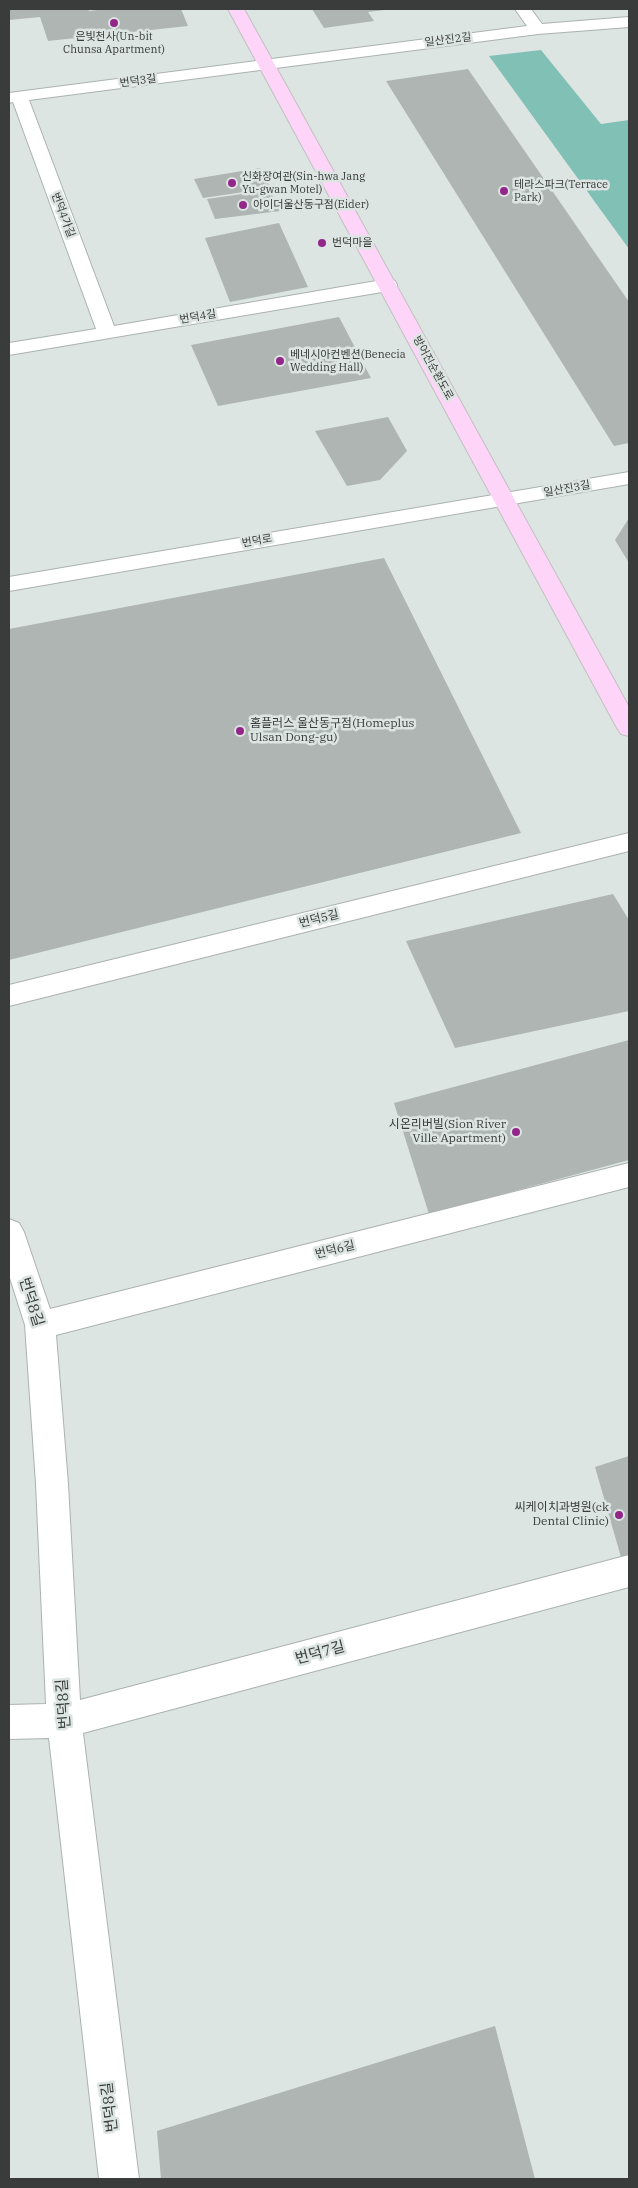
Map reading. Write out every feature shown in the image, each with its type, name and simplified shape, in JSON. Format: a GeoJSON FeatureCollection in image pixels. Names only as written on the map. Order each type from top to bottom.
{"type":"FeatureCollection","features":[{"type":"Feature","properties":{"kind":"main road","name":"방어진순환도로"},"geometry":{"type":"LineString","coordinates":[[236,9],[629,728]]}},
{"type":"Feature","properties":{"kind":"street"},"geometry":{"type":"LineString","coordinates":[[523,9],[538,29]]}},
{"type":"Feature","properties":{"kind":"street","name":"일산진2길"},"geometry":{"type":"LineString","coordinates":[[267,63],[538,29],[629,22]]}},
{"type":"Feature","properties":{"kind":"street","name":"번덕3길"},"geometry":{"type":"LineString","coordinates":[[14,97],[267,63]]}},
{"type":"Feature","properties":{"kind":"street","name":"번덕4가길"},"geometry":{"type":"LineString","coordinates":[[14,97],[107,333]]}},
{"type":"Feature","properties":{"kind":"street","name":"번덕4길"},"geometry":{"type":"LineString","coordinates":[[9,349],[388,285]]}},
{"type":"Feature","properties":{"kind":"street","name":"일산진3길"},"geometry":{"type":"LineString","coordinates":[[505,500],[629,478]]}},
{"type":"Feature","properties":{"kind":"street","name":"번덕로"},"geometry":{"type":"LineString","coordinates":[[9,584],[505,500]]}},
{"type":"Feature","properties":{"kind":"street","name":"번덕5길"},"geometry":{"type":"LineString","coordinates":[[9,996],[629,842]]}},
{"type":"Feature","properties":{"kind":"street","name":"번덕6길"},"geometry":{"type":"LineString","coordinates":[[40,1324],[629,1175]]}},
{"type":"Feature","properties":{"kind":"street","name":"번덕8길"},"geometry":{"type":"LineString","coordinates":[[9,1232],[40,1324],[52,1484],[64,1721],[119,2179]]}},
{"type":"Feature","properties":{"kind":"street","name":"번덕7길"},"geometry":{"type":"LineString","coordinates":[[9,1722],[64,1721],[629,1571]]}},
{"type":"Feature","properties":{"kind":"green space"},"geometry":{"type":"Polygon","coordinates":[[[541,50],[601,124],[629,120],[629,249],[489,56],[541,50]]]}},
{"type":"Feature","properties":{"kind":"building","name":"은빛천사(Un-bit Chunsa Apartment)"},"geometry":{"type":"Polygon","coordinates":[[[9,9],[88,9],[89,11],[106,9],[181,9],[188,26],[48,41],[40,17],[9,20],[9,9]]]}},
{"type":"Feature","properties":{"kind":"building"},"geometry":{"type":"Polygon","coordinates":[[[312,9],[385,10],[368,12],[374,21],[324,28],[312,9]]]}},
{"type":"Feature","properties":{"kind":"building","name":"테라스파크(Terrace Park)"},"geometry":{"type":"Polygon","coordinates":[[[468,69],[629,302],[629,443],[614,446],[386,81],[468,69]]]}},
{"type":"Feature","properties":{"kind":"building","name":"신화장여관(Sin-hwa Jang Yu-gwan Motel)"},"geometry":{"type":"Polygon","coordinates":[[[260,168],[271,188],[203,198],[194,179],[260,168]]]}},
{"type":"Feature","properties":{"kind":"building","name":"아이더울산동구점(Eider)"},"geometry":{"type":"Polygon","coordinates":[[[270,190],[280,211],[215,219],[207,199],[270,190]]]}},
{"type":"Feature","properties":{"kind":"building"},"geometry":{"type":"Polygon","coordinates":[[[279,223],[308,287],[230,302],[205,238],[279,223]]]}},
{"type":"Feature","properties":{"kind":"building","name":"베네시아컨벤션(Benecia Wedding Hall)"},"geometry":{"type":"Polygon","coordinates":[[[339,317],[371,378],[218,406],[191,345],[339,317]]]}},
{"type":"Feature","properties":{"kind":"building"},"geometry":{"type":"Polygon","coordinates":[[[388,417],[407,451],[380,480],[347,486],[315,431],[388,417]]]}},
{"type":"Feature","properties":{"kind":"building"},"geometry":{"type":"Polygon","coordinates":[[[629,518],[629,563],[615,540],[629,518]]]}},
{"type":"Feature","properties":{"kind":"building","name":"홈플러스 울산동구점(Homeplus Ulsan Dong-gu)"},"geometry":{"type":"Polygon","coordinates":[[[384,558],[521,833],[9,960],[9,629],[384,558]]]}},
{"type":"Feature","properties":{"kind":"building"},"geometry":{"type":"Polygon","coordinates":[[[613,894],[629,920],[629,1011],[455,1048],[406,941],[613,894]]]}},
{"type":"Feature","properties":{"kind":"building","name":"시온리버빌(Sion River Ville Apartment)"},"geometry":{"type":"Polygon","coordinates":[[[629,1040],[629,1160],[429,1214],[394,1103],[629,1040]]]}},
{"type":"Feature","properties":{"kind":"building","name":"씨케이치과병원(ck Dental Clinic)"},"geometry":{"type":"Polygon","coordinates":[[[629,1456],[629,1563],[623,1564],[595,1467],[629,1456]]]}},
{"type":"Feature","properties":{"kind":"building"},"geometry":{"type":"Polygon","coordinates":[[[495,2026],[535,2179],[161,2179],[157,2131],[495,2026]]]}},
{"type":"Feature","properties":{"kind":"place","name":"은빛천사(Un-bit Chunsa Apartment)"},"geometry":{"type":"Point","coordinates":[114,23]}},
{"type":"Feature","properties":{"kind":"place","name":"신화장여관(Sin-hwa Jang Yu-gwan Motel)"},"geometry":{"type":"Point","coordinates":[232,183]}},
{"type":"Feature","properties":{"kind":"place","name":"테라스파크(Terrace Park)"},"geometry":{"type":"Point","coordinates":[504,191]}},
{"type":"Feature","properties":{"kind":"place","name":"아이더울산동구점(Eider)"},"geometry":{"type":"Point","coordinates":[243,205]}},
{"type":"Feature","properties":{"kind":"place","name":"번덕마을"},"geometry":{"type":"Point","coordinates":[322,243]}},
{"type":"Feature","properties":{"kind":"place","name":"베네시아컨벤션(Benecia Wedding Hall)"},"geometry":{"type":"Point","coordinates":[280,361]}},
{"type":"Feature","properties":{"kind":"place","name":"홈플러스 울산동구점(Homeplus Ulsan Dong-gu)"},"geometry":{"type":"Point","coordinates":[240,731]}},
{"type":"Feature","properties":{"kind":"place","name":"시온리버빌(Sion River Ville Apartment)"},"geometry":{"type":"Point","coordinates":[516,1132]}},
{"type":"Feature","properties":{"kind":"place","name":"씨케이치과병원(ck Dental Clinic)"},"geometry":{"type":"Point","coordinates":[619,1515]}}]}
